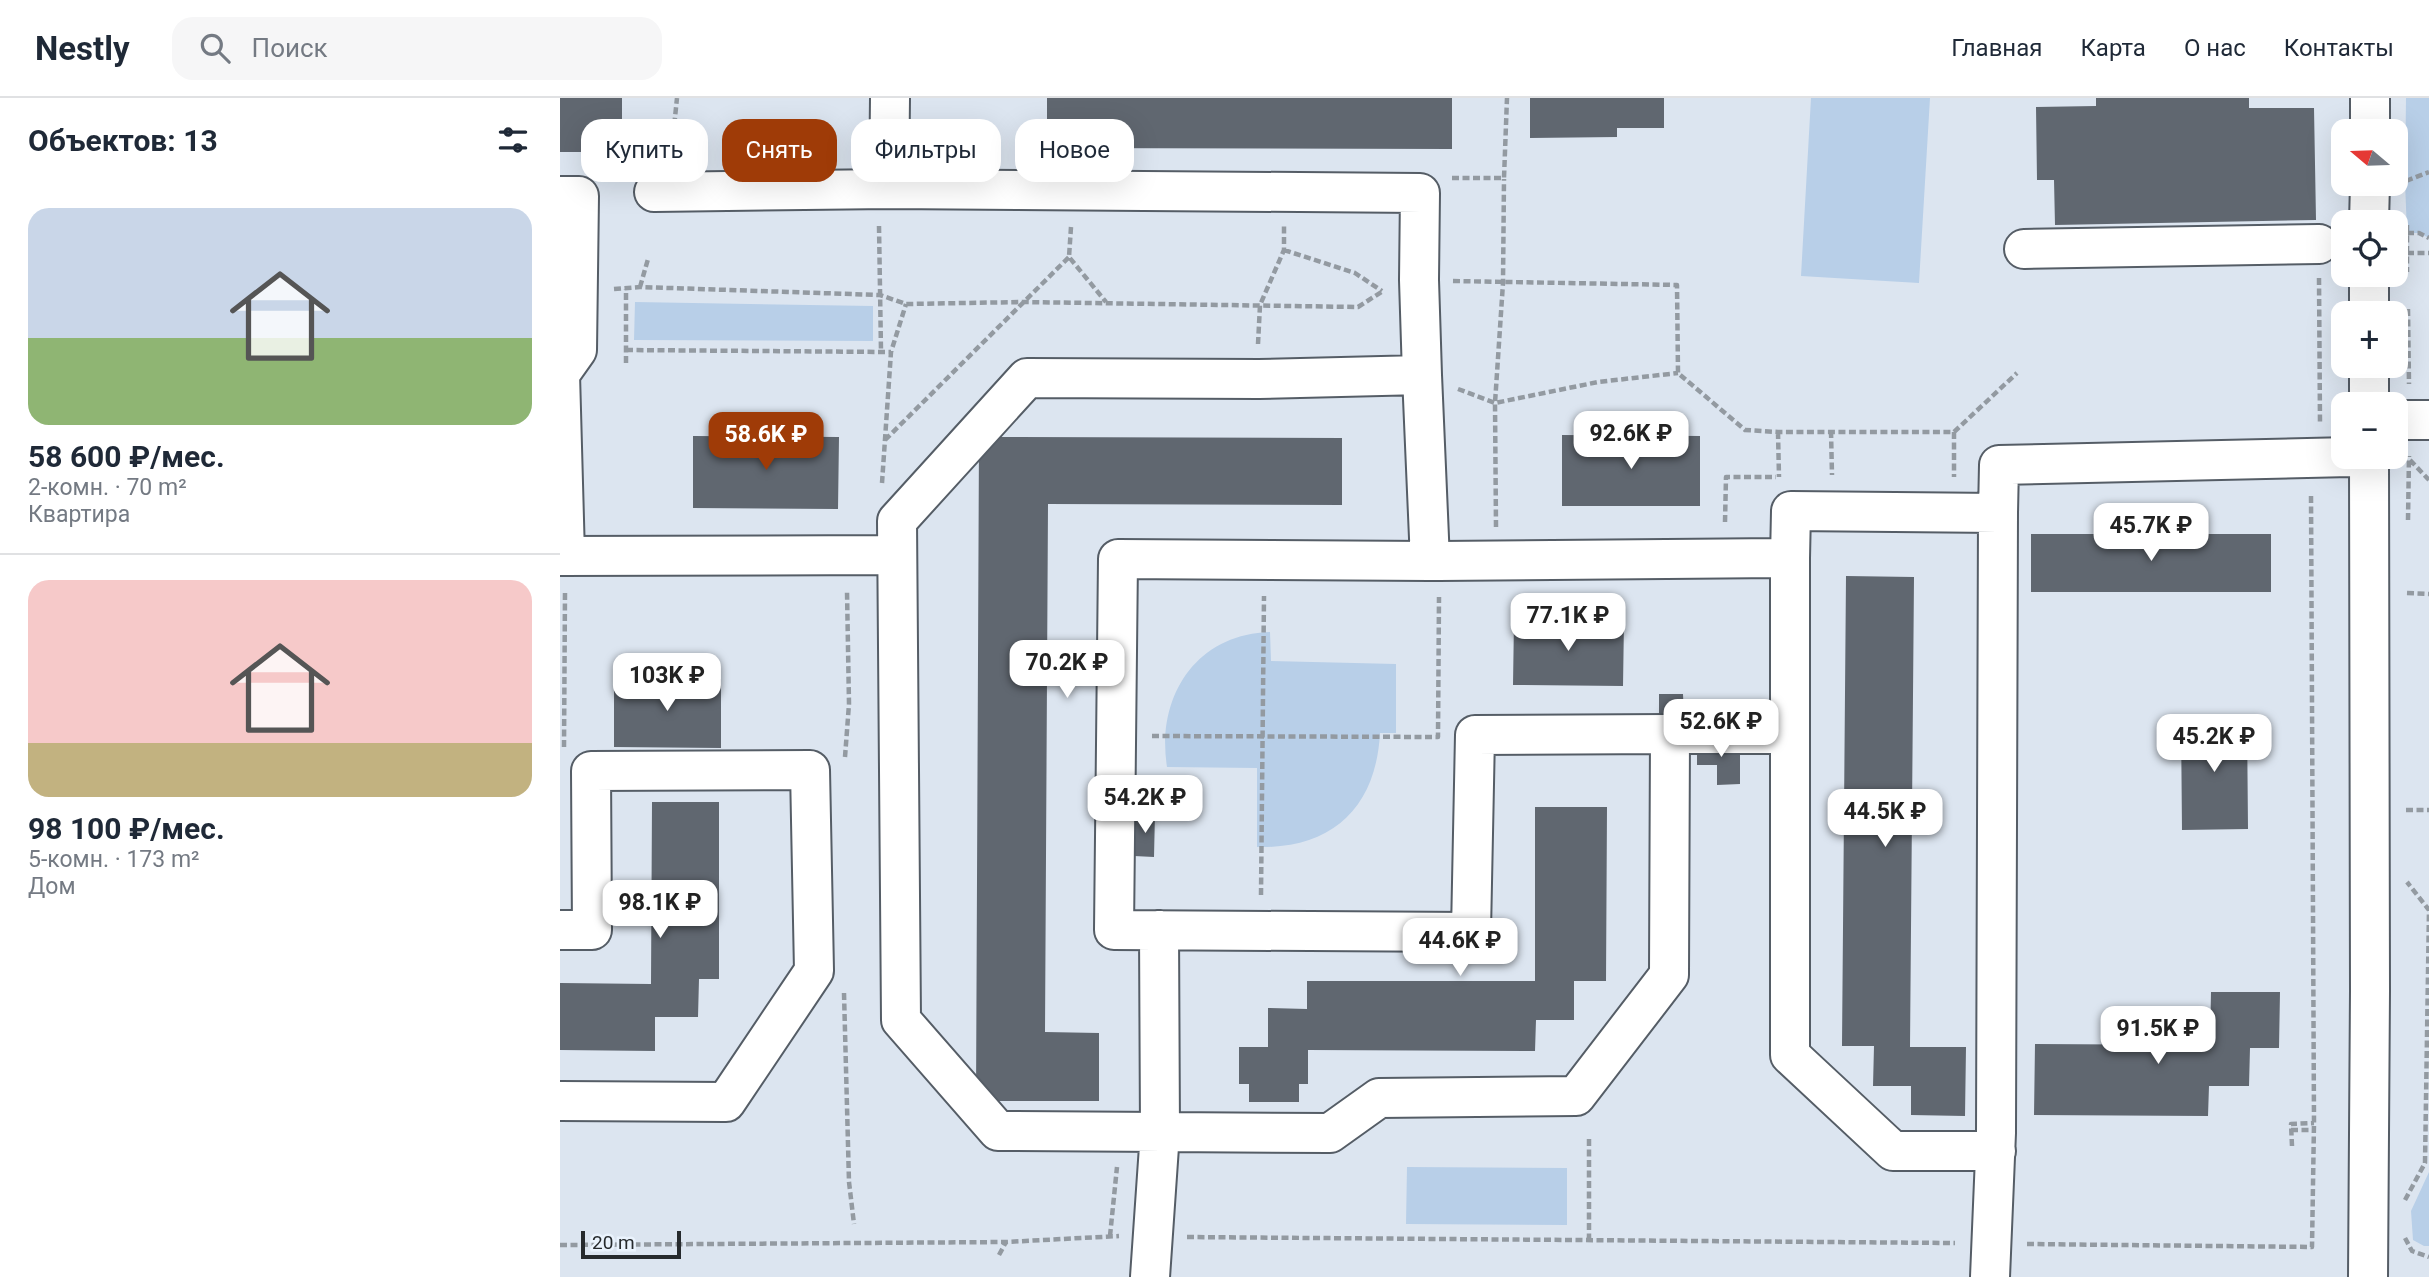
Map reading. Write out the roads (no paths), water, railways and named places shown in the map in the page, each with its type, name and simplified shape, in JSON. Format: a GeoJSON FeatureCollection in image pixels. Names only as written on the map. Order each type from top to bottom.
{"type":"FeatureCollection","features":[{"type":"Feature","properties":{"kind":"street"},"geometry":{"type":"LineString","coordinates":[[889,189],[890,98]]}},
{"type":"Feature","properties":{"kind":"street"},"geometry":{"type":"LineString","coordinates":[[2370,98],[2370,119]]}},
{"type":"Feature","properties":{"kind":"street"},"geometry":{"type":"LineString","coordinates":[[654,192],[1073,189],[1420,193],[1422,375],[1435,561]]}},
{"type":"Feature","properties":{"kind":"street"},"geometry":{"type":"LineString","coordinates":[[560,196],[579,196],[578,350],[560,373],[563,556],[896,555]]}},
{"type":"Feature","properties":{"kind":"street"},"geometry":{"type":"LineString","coordinates":[[2024,249],[2319,244]]}},
{"type":"Feature","properties":{"kind":"street"},"geometry":{"type":"LineString","coordinates":[[1422,375],[1259,379],[1027,378],[897,521],[901,1020],[998,1131],[1330,1133],[1379,1098],[1576,1096],[1670,975],[1671,734]]}},
{"type":"Feature","properties":{"kind":"street"},"geometry":{"type":"LineString","coordinates":[[2408,420],[2429,420]]}},
{"type":"Feature","properties":{"kind":"street"},"geometry":{"type":"LineString","coordinates":[[1990,1277],[1996,1151],[1999,465],[2331,457]]}},
{"type":"Feature","properties":{"kind":"street"},"geometry":{"type":"LineString","coordinates":[[2368,1277],[2369,469]]}},
{"type":"Feature","properties":{"kind":"street"},"geometry":{"type":"LineString","coordinates":[[1996,1151],[1893,1151],[1790,1055],[1790,558],[1791,511],[1998,513]]}},
{"type":"Feature","properties":{"kind":"street"},"geometry":{"type":"LineString","coordinates":[[1790,558],[1435,561],[1118,559],[1114,930],[1471,932],[1475,736],[1790,734]]}},
{"type":"Feature","properties":{"kind":"street"},"geometry":{"type":"LineString","coordinates":[[560,930],[593,930],[591,771],[810,770],[814,971],[726,1102],[560,1101]]}},
{"type":"Feature","properties":{"kind":"street"},"geometry":{"type":"LineString","coordinates":[[1150,1277],[1160,1132],[1159,930]]}}]}
